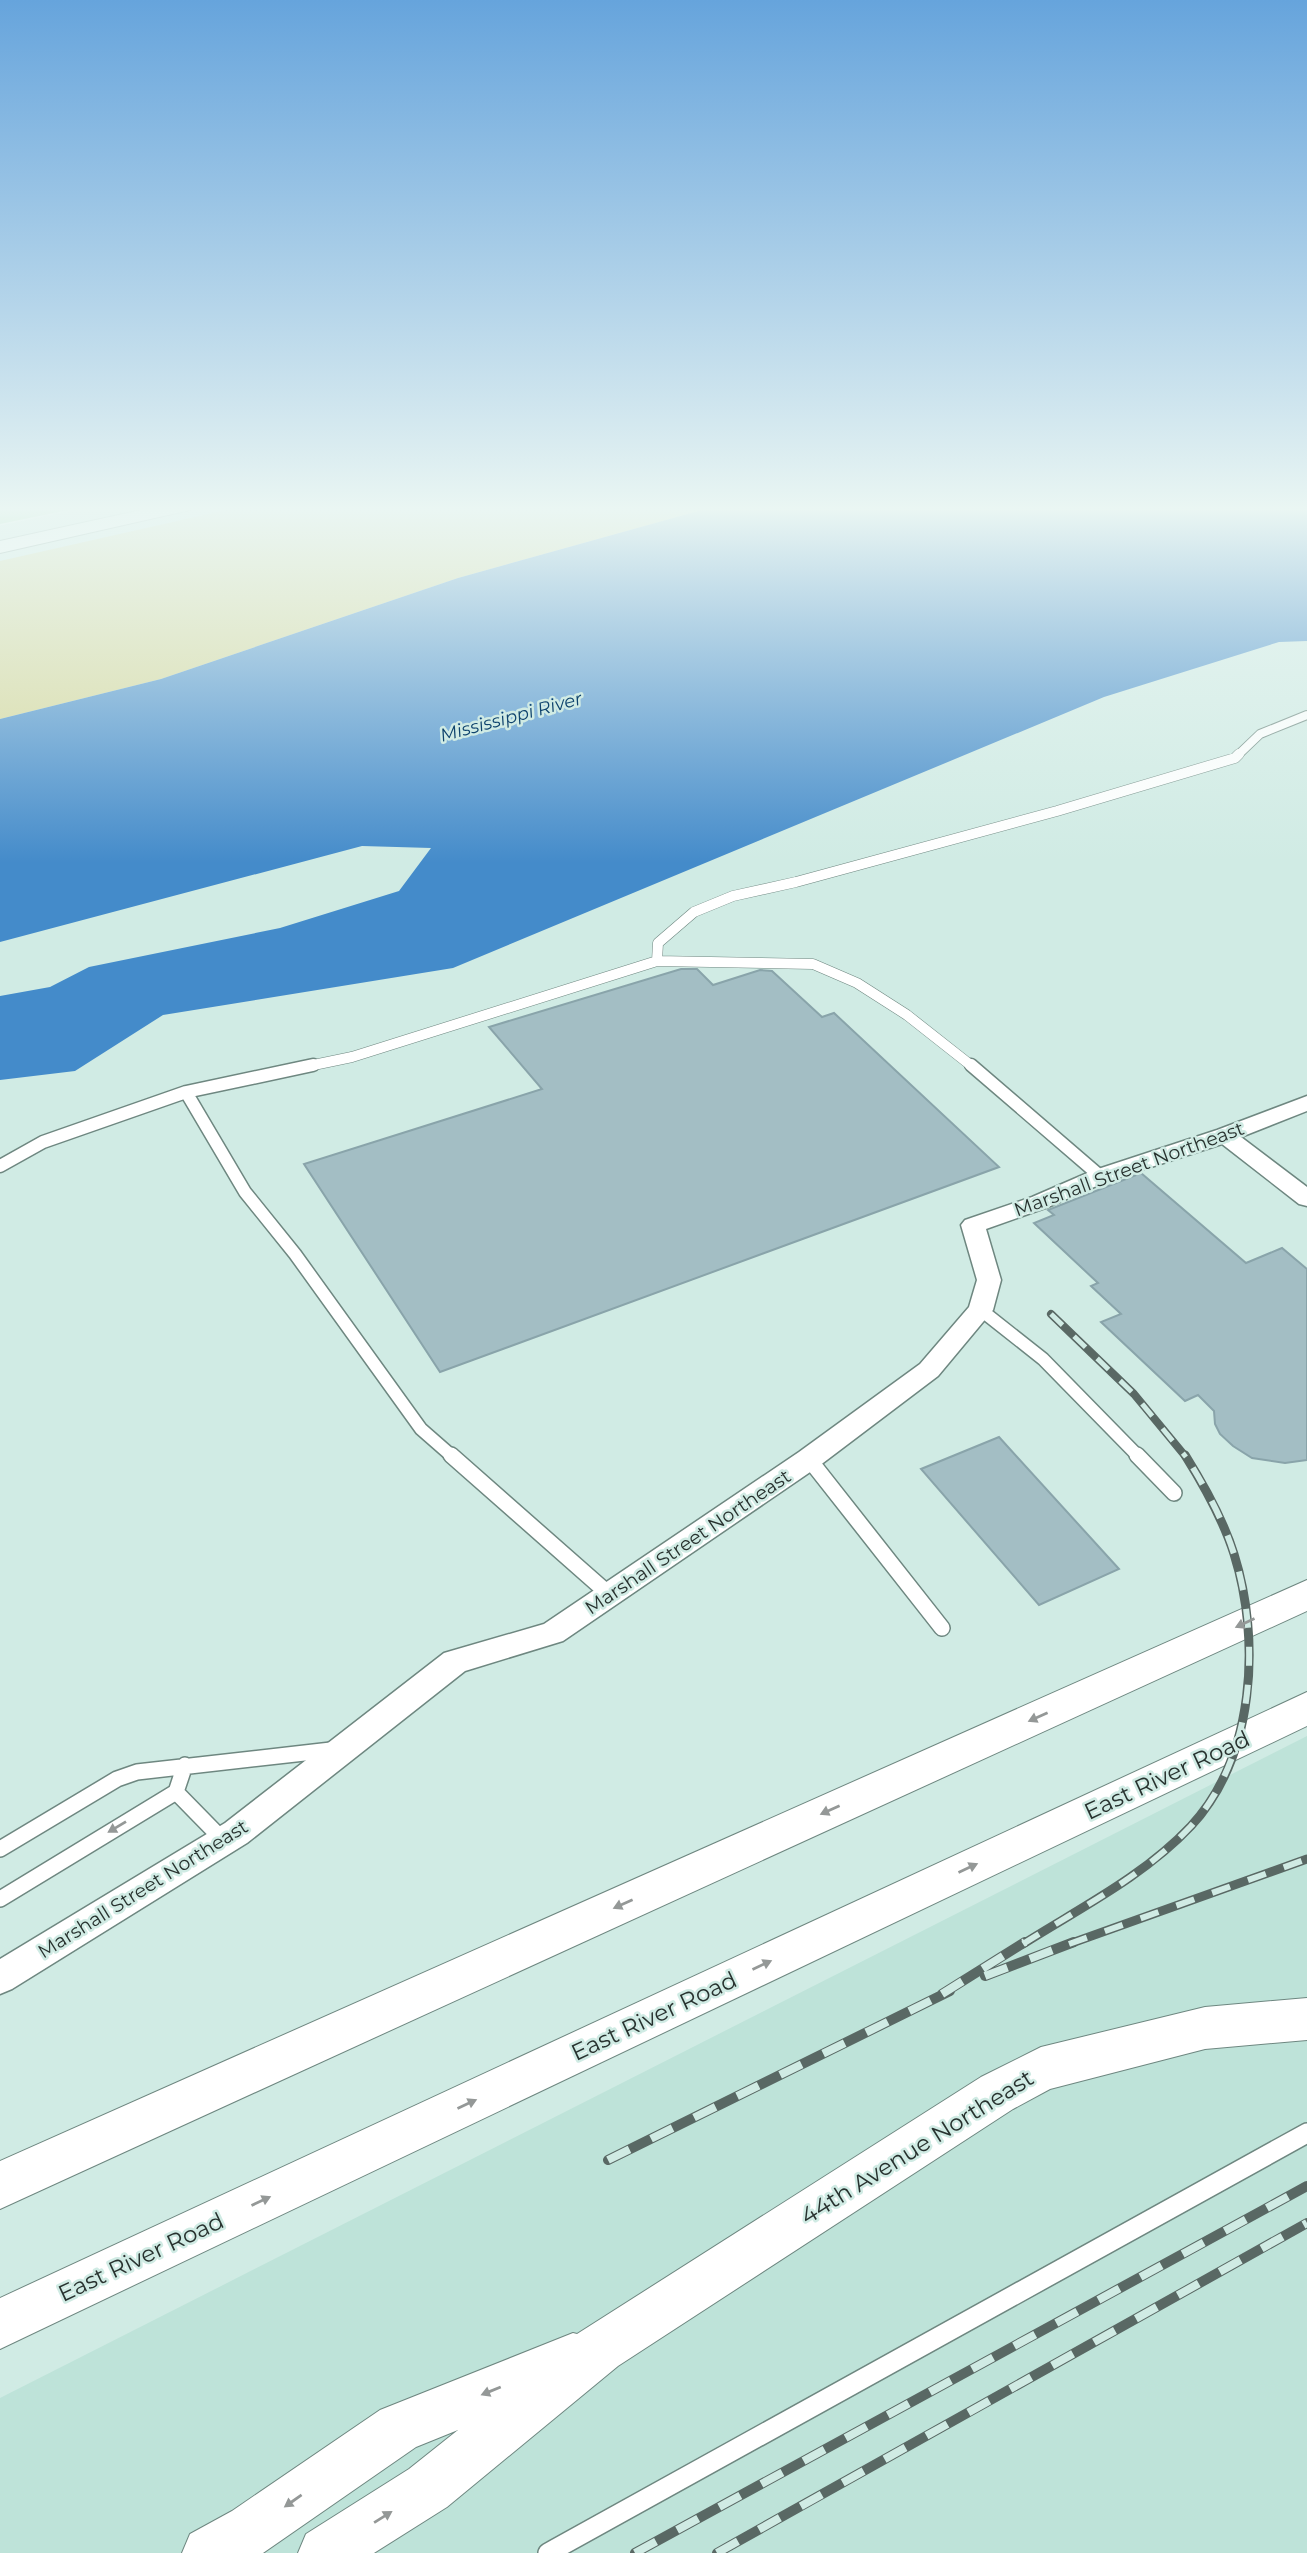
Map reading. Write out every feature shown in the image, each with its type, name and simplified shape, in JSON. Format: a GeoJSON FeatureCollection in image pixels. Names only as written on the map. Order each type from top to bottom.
{"type":"FeatureCollection","features":[{"type":"Feature","properties":{"kind":"street","name":"Marshall Street Northeast"},"geometry":{"type":"LineString","coordinates":[[0,1978],[224,1841],[455,1662],[553,1633],[809,1459],[929,1370],[981,1310],[989,1280],[973,1225],[1040,1202],[1100,1176],[1225,1135],[1307,1103]]}},
{"type":"Feature","properties":{"kind":"street"},"geometry":{"type":"LineString","coordinates":[[1225,1135],[1307,1199]]}},
{"type":"Feature","properties":{"kind":"street"},"geometry":{"type":"LineString","coordinates":[[0,2185],[1307,1595]]}},
{"type":"Feature","properties":{"kind":"street","name":"East River Road"},"geometry":{"type":"LineString","coordinates":[[0,2324],[1307,1708]]}},
{"type":"Feature","properties":{"kind":"street","name":"44th Avenue Northeast"},"geometry":{"type":"LineString","coordinates":[[600,2348],[997,2093],[1041,2069],[1205,2028],[1307,2019]]}},
{"type":"Feature","properties":{"kind":"street"},"geometry":{"type":"LineString","coordinates":[[209,2553],[251,2530],[398,2428],[600,2348]]}},
{"type":"Feature","properties":{"kind":"street"},"geometry":{"type":"LineString","coordinates":[[325,2553],[428,2488],[600,2348]]}},
{"type":"Feature","properties":{"kind":"lane"},"geometry":{"type":"LineString","coordinates":[[657,961],[658,943],[694,912],[733,896],[796,882],[1057,811],[1235,758],[1260,734],[1307,715]]}},
{"type":"Feature","properties":{"kind":"lane"},"geometry":{"type":"LineString","coordinates":[[0,1166],[43,1142],[186,1092],[352,1057],[657,961],[813,964],[856,983],[908,1015],[1100,1176]]}},
{"type":"Feature","properties":{"kind":"lane"},"geometry":{"type":"LineString","coordinates":[[186,1092],[245,1192],[295,1254],[421,1429],[611,1596]]}},
{"type":"Feature","properties":{"kind":"lane"},"geometry":{"type":"LineString","coordinates":[[981,1310],[1042,1359],[1174,1493]]}},
{"type":"Feature","properties":{"kind":"lane"},"geometry":{"type":"LineString","coordinates":[[809,1459],[942,1628]]}},
{"type":"Feature","properties":{"kind":"lane"},"geometry":{"type":"LineString","coordinates":[[0,1849],[117,1779],[137,1772],[345,1748]]}},
{"type":"Feature","properties":{"kind":"lane"},"geometry":{"type":"LineString","coordinates":[[0,1899],[176,1792],[185,1765]]}},
{"type":"Feature","properties":{"kind":"lane"},"geometry":{"type":"LineString","coordinates":[[176,1792],[224,1841]]}},
{"type":"Feature","properties":{"kind":"lane"},"geometry":{"type":"LineString","coordinates":[[548,2553],[1307,2133]]}},
{"type":"Feature","properties":{"kind":"shaded area"},"geometry":{"type":"Polygon","coordinates":[[[1307,1736],[1307,2553],[0,2553],[0,2398],[1307,1736]]]}},
{"type":"Feature","properties":{"kind":"green space"},"geometry":{"type":"Polygon","coordinates":[[[0,624],[322,624],[161,679],[0,719],[0,624]]]}},
{"type":"Feature","properties":{"kind":"water","name":"Mississippi River"},"geometry":{"type":"Polygon","coordinates":[[[322,624],[1307,624],[1307,641],[1279,642],[1104,697],[453,968],[163,1015],[75,1071],[0,1080],[0,996],[50,987],[89,967],[280,928],[399,891],[431,848],[362,846],[0,942],[0,719],[161,679],[322,624]]]}},
{"type":"Feature","properties":{"kind":"building"},"geometry":{"type":"Polygon","coordinates":[[[681,969],[697,969],[713,985],[760,970],[772,971],[822,1017],[834,1013],[999,1167],[440,1372],[304,1164],[542,1089],[489,1027],[681,969]]]}},
{"type":"Feature","properties":{"kind":"building"},"geometry":{"type":"Polygon","coordinates":[[[1141,1173],[1246,1263],[1282,1248],[1307,1269],[1307,1460],[1285,1463],[1252,1458],[1233,1446],[1220,1434],[1215,1424],[1214,1411],[1198,1395],[1185,1401],[1101,1322],[1121,1314],[1091,1286],[1098,1283],[1034,1223],[1054,1215],[1048,1210],[1141,1173]]]}},
{"type":"Feature","properties":{"kind":"building"},"geometry":{"type":"Polygon","coordinates":[[[999,1437],[1119,1569],[1039,1605],[921,1469],[999,1437]]]}},
{"type":"Feature","properties":{"kind":"railway"},"geometry":{"type":"LineString","coordinates":[[1051,1314],[1134,1394],[1186,1457]]}},
{"type":"Feature","properties":{"kind":"railway"},"geometry":{"type":"LineString","coordinates":[[1023,1944],[1111,1890],[1173,1844],[1212,1798],[1229,1766],[1240,1732],[1247,1696],[1248,1623],[1243,1588],[1225,1528],[1185,1455]]}},
{"type":"Feature","properties":{"kind":"railway"},"geometry":{"type":"LineString","coordinates":[[1069,1944],[1307,1859]]}},
{"type":"Feature","properties":{"kind":"railway"},"geometry":{"type":"LineString","coordinates":[[942,1994],[1025,1942]]}},
{"type":"Feature","properties":{"kind":"railway"},"geometry":{"type":"LineString","coordinates":[[985,1976],[1074,1942]]}},
{"type":"Feature","properties":{"kind":"railway"},"geometry":{"type":"LineString","coordinates":[[608,2160],[950,1991]]}},
{"type":"Feature","properties":{"kind":"railway"},"geometry":{"type":"LineString","coordinates":[[635,2553],[1307,2186]]}},
{"type":"Feature","properties":{"kind":"railway"},"geometry":{"type":"LineString","coordinates":[[717,2553],[1307,2223]]}}]}
